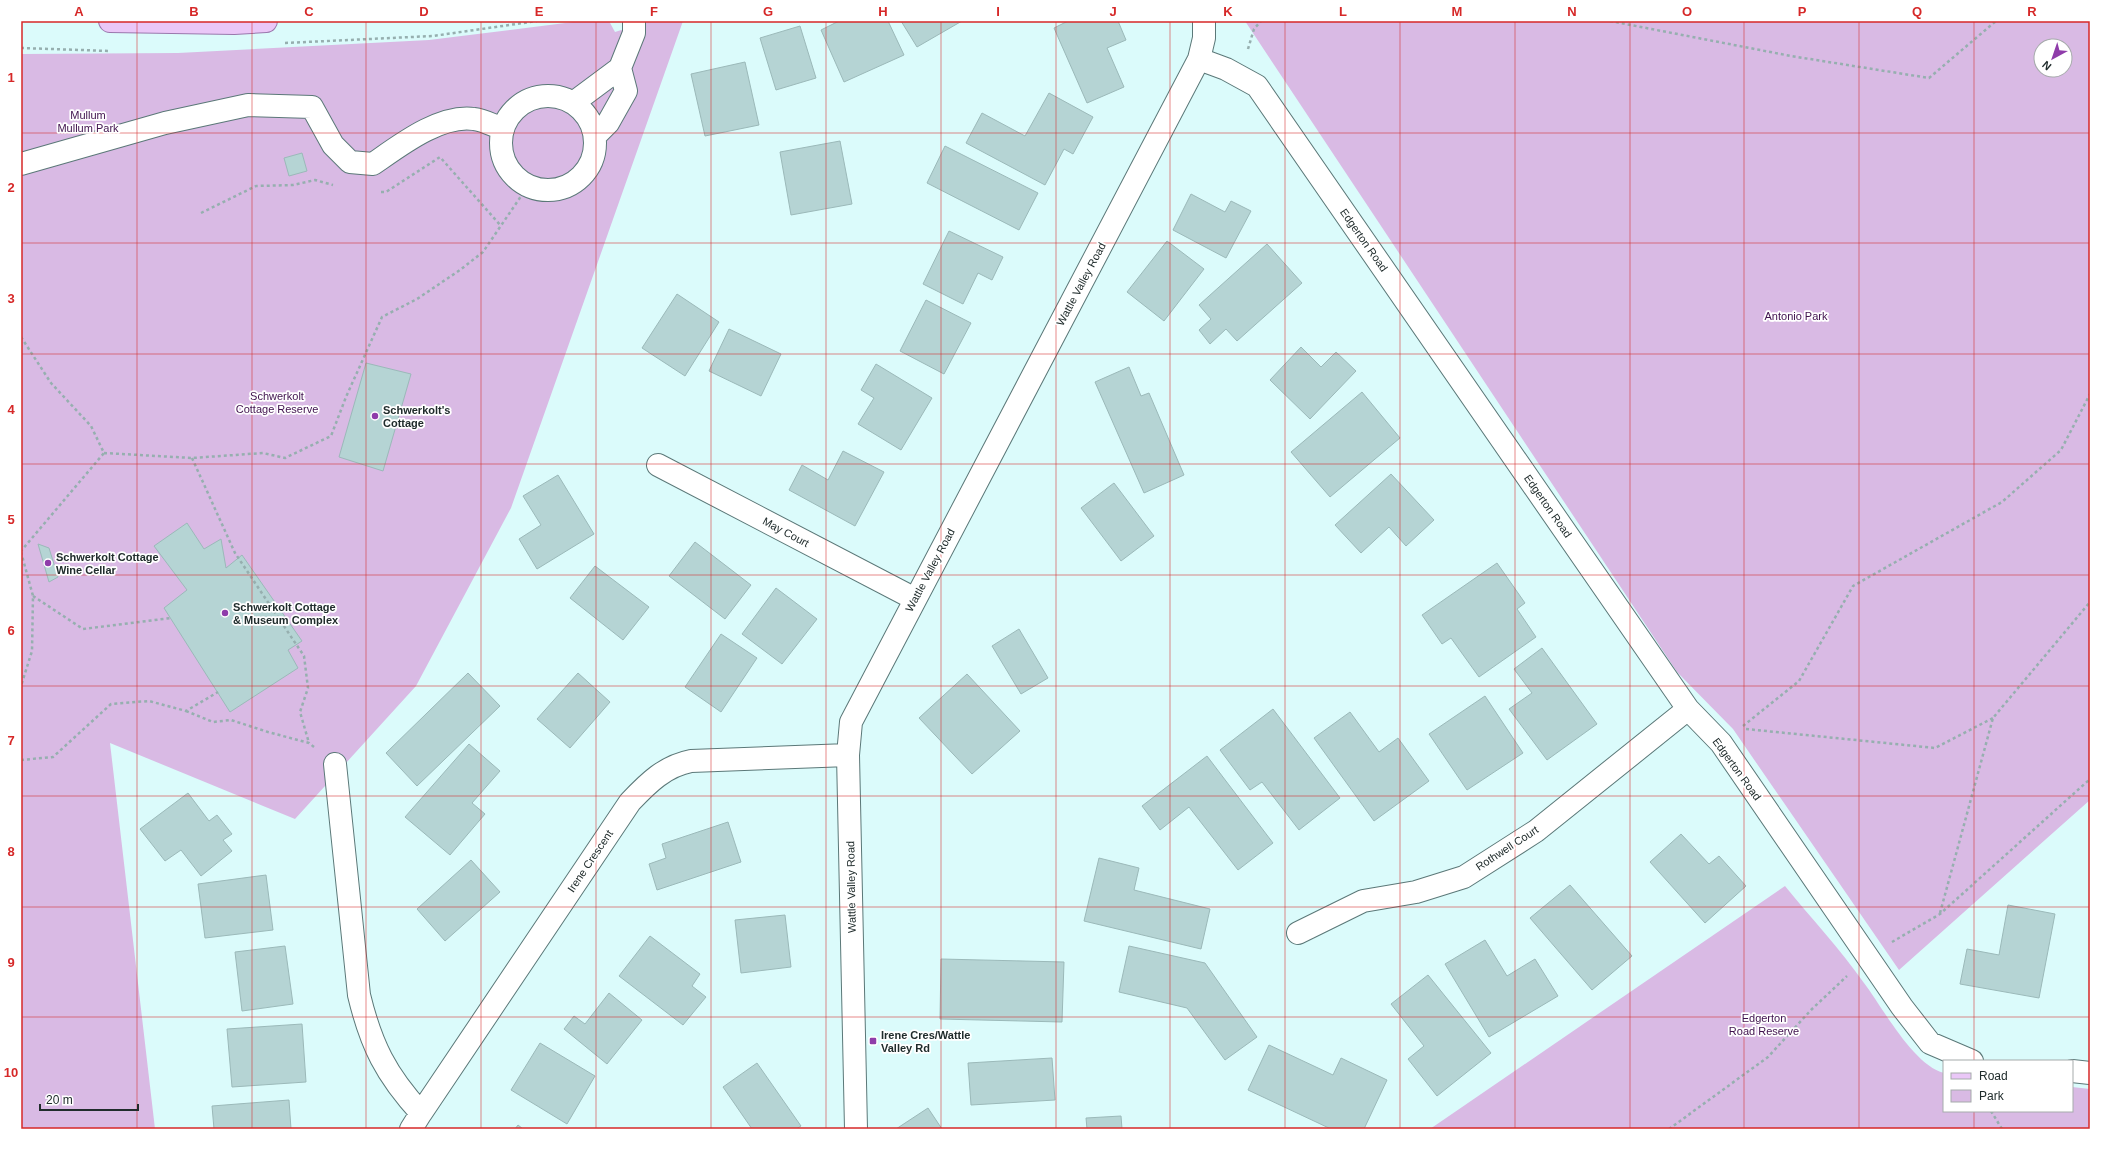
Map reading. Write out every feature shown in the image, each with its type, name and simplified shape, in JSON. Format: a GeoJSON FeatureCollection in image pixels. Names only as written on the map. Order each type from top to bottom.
{"type":"FeatureCollection","features":[{"type":"Feature","properties":{"kind":"main road"},"geometry":{"type":"LineString","coordinates":[[110,21],[234,23],[266,21]]}},
{"type":"Feature","properties":{"kind":"street"},"geometry":{"type":"LineString","coordinates":[[573,103],[620,68],[634,33],[634,21]]}},
{"type":"Feature","properties":{"kind":"street"},"geometry":{"type":"LineString","coordinates":[[1199,58],[1204,38],[1204,21]]}},
{"type":"Feature","properties":{"kind":"street","name":"Wattle Valley Road"},"geometry":{"type":"LineString","coordinates":[[856,1129],[848,755],[851,722],[1199,58]]}},
{"type":"Feature","properties":{"kind":"street","name":"Edgerton Road"},"geometry":{"type":"LineString","coordinates":[[1199,58],[1226,68],[1257,86],[1688,709],[1721,743],[1902,1007],[1930,1042],[1970,1060]]}},
{"type":"Feature","properties":{"kind":"street"},"geometry":{"type":"LineString","coordinates":[[595,136],[608,123],[626,91],[620,68]]}},
{"type":"Feature","properties":{"kind":"street"},"geometry":{"type":"LineString","coordinates":[[557,96],[573,103],[586,113],[595,136],[595,152],[593,160],[583,175],[569,186],[553,190],[528,186],[516,178],[504,159],[501,144],[503,129],[512,112],[530,99],[557,96]]}},
{"type":"Feature","properties":{"kind":"street"},"geometry":{"type":"LineString","coordinates":[[21,164],[165,123],[248,105],[312,107],[333,145],[350,162],[373,164],[416,134],[458,118],[475,119],[503,129]]}},
{"type":"Feature","properties":{"kind":"street","name":"May Court"},"geometry":{"type":"LineString","coordinates":[[658,465],[915,599]]}},
{"type":"Feature","properties":{"kind":"street","name":"Rothwell Court"},"geometry":{"type":"LineString","coordinates":[[1298,933],[1363,901],[1416,892],[1464,876],[1536,831],[1688,709]]}},
{"type":"Feature","properties":{"kind":"street","name":"Irene Crescent"},"geometry":{"type":"LineString","coordinates":[[335,764],[359,995],[364,1018],[378,1054],[416,1121],[630,802],[656,776],[678,764],[691,761],[848,755]]}},
{"type":"Feature","properties":{"kind":"street"},"geometry":{"type":"LineString","coordinates":[[2073,1071],[2090,1073]]}},
{"type":"Feature","properties":{"kind":"path"},"geometry":{"type":"LineString","coordinates":[[1610,21],[1791,56],[1929,78],[1996,21]]}},
{"type":"Feature","properties":{"kind":"path"},"geometry":{"type":"LineString","coordinates":[[104,453],[192,458],[263,453],[285,458],[331,436],[346,396],[382,317],[417,299],[460,270],[483,252],[528,186]]}},
{"type":"Feature","properties":{"kind":"path"},"geometry":{"type":"LineString","coordinates":[[21,337],[51,383],[90,426],[104,453]]}},
{"type":"Feature","properties":{"kind":"path"},"geometry":{"type":"LineString","coordinates":[[2090,394],[2061,450],[2002,502],[1853,586],[1799,682],[1740,728],[1935,748],[1993,718],[2090,602]]}},
{"type":"Feature","properties":{"kind":"path"},"geometry":{"type":"LineString","coordinates":[[21,686],[32,651],[33,596],[21,552],[104,453]]}},
{"type":"Feature","properties":{"kind":"path"},"geometry":{"type":"LineString","coordinates":[[192,458],[235,553],[304,656],[308,688],[300,712],[309,743]]}},
{"type":"Feature","properties":{"kind":"path"},"geometry":{"type":"LineString","coordinates":[[33,596],[83,629],[171,618]]}},
{"type":"Feature","properties":{"kind":"path"},"geometry":{"type":"LineString","coordinates":[[186,711],[218,692]]}},
{"type":"Feature","properties":{"kind":"path"},"geometry":{"type":"LineString","coordinates":[[21,760],[53,758],[111,704],[149,701],[186,711],[213,722],[231,720],[309,743],[335,764]]}},
{"type":"Feature","properties":{"kind":"path"},"geometry":{"type":"LineString","coordinates":[[1940,914],[1993,718]]}},
{"type":"Feature","properties":{"kind":"path"},"geometry":{"type":"LineString","coordinates":[[1669,1129],[1768,1057],[1840,981],[1870,961],[1892,942],[1940,914],[2090,779]]}},
{"type":"Feature","properties":{"kind":"path"},"geometry":{"type":"LineString","coordinates":[[1992,1112],[2002,1129]]}},
{"type":"Feature","properties":{"kind":"green space","name":"Schwerkolt Cottage Reserve"},"geometry":{"type":"Polygon","coordinates":[[[581,21],[609,21],[615,32],[650,21],[683,21],[511,508],[416,686],[295,819],[110,743],[155,1129],[21,1129],[21,54],[178,53],[429,40],[581,21]]]}},
{"type":"Feature","properties":{"kind":"green space","name":"Antonio Park"},"geometry":{"type":"Polygon","coordinates":[[[1245,21],[2090,21],[2090,800],[1899,970],[1733,729],[1677,672],[1245,21]]]}},
{"type":"Feature","properties":{"kind":"green space","name":"Edgerton Road Reserve"},"geometry":{"type":"Polygon","coordinates":[[[1785,886],[1855,970],[1910,1048],[1932,1068],[1943,1073],[1943,1112],[2073,1112],[2073,1087],[2090,1089],[2090,1129],[1430,1129],[1785,886]]]}},
{"type":"Feature","properties":{"kind":"building"},"geometry":{"type":"Polygon","coordinates":[[[839,21],[888,21],[904,55],[844,82],[821,30],[839,21]]]}},
{"type":"Feature","properties":{"kind":"building"},"geometry":{"type":"Polygon","coordinates":[[[901,21],[962,21],[917,47],[901,21]]]}},
{"type":"Feature","properties":{"kind":"building"},"geometry":{"type":"Polygon","coordinates":[[[1068,21],[1118,21],[1126,40],[1107,48],[1124,87],[1087,103],[1054,28],[1068,21]]]}},
{"type":"Feature","properties":{"kind":"building"},"geometry":{"type":"Polygon","coordinates":[[[800,26],[816,78],[776,90],[760,38],[800,26]]]}},
{"type":"Feature","properties":{"kind":"building"},"geometry":{"type":"Polygon","coordinates":[[[745,62],[759,125],[705,136],[691,74],[745,62]]]}},
{"type":"Feature","properties":{"kind":"building"},"geometry":{"type":"Polygon","coordinates":[[[1049,93],[1093,117],[1073,154],[1064,149],[1045,185],[966,143],[982,113],[1025,136],[1049,93]]]}},
{"type":"Feature","properties":{"kind":"building"},"geometry":{"type":"Polygon","coordinates":[[[840,141],[852,204],[791,215],[780,152],[840,141]]]}},
{"type":"Feature","properties":{"kind":"building"},"geometry":{"type":"Polygon","coordinates":[[[945,146],[1038,193],[1019,230],[927,183],[945,146]]]}},
{"type":"Feature","properties":{"kind":"building"},"geometry":{"type":"Polygon","coordinates":[[[302,153],[307,171],[289,176],[284,158],[302,153]]]}},
{"type":"Feature","properties":{"kind":"building"},"geometry":{"type":"Polygon","coordinates":[[[1191,194],[1225,212],[1231,201],[1251,211],[1226,258],[1173,230],[1191,194]]]}},
{"type":"Feature","properties":{"kind":"building"},"geometry":{"type":"Polygon","coordinates":[[[949,231],[1003,257],[992,280],[978,273],[963,304],[923,284],[949,231]]]}},
{"type":"Feature","properties":{"kind":"building"},"geometry":{"type":"Polygon","coordinates":[[[1167,241],[1204,269],[1164,321],[1127,292],[1167,241]]]}},
{"type":"Feature","properties":{"kind":"building"},"geometry":{"type":"Polygon","coordinates":[[[1267,244],[1302,283],[1237,341],[1226,329],[1210,344],[1199,330],[1211,319],[1199,305],[1267,244]]]}},
{"type":"Feature","properties":{"kind":"building"},"geometry":{"type":"Polygon","coordinates":[[[677,294],[719,322],[685,376],[642,348],[677,294]]]}},
{"type":"Feature","properties":{"kind":"building"},"geometry":{"type":"Polygon","coordinates":[[[926,300],[971,323],[944,374],[900,351],[926,300]]]}},
{"type":"Feature","properties":{"kind":"building"},"geometry":{"type":"Polygon","coordinates":[[[729,329],[781,354],[761,396],[709,371],[729,329]]]}},
{"type":"Feature","properties":{"kind":"building"},"geometry":{"type":"Polygon","coordinates":[[[1301,347],[1321,367],[1336,352],[1356,371],[1310,419],[1270,380],[1301,347]]]}},
{"type":"Feature","properties":{"kind":"building","name":"Schwerkolt's Cottage"},"geometry":{"type":"Polygon","coordinates":[[[366,363],[411,374],[383,471],[339,457],[366,363]]]}},
{"type":"Feature","properties":{"kind":"building"},"geometry":{"type":"Polygon","coordinates":[[[876,364],[932,398],[901,450],[858,424],[874,398],[861,390],[876,364]]]}},
{"type":"Feature","properties":{"kind":"building"},"geometry":{"type":"Polygon","coordinates":[[[1129,367],[1141,396],[1149,393],[1184,475],[1144,493],[1095,382],[1129,367]]]}},
{"type":"Feature","properties":{"kind":"building"},"geometry":{"type":"Polygon","coordinates":[[[1362,392],[1400,438],[1330,497],[1291,452],[1362,392]]]}},
{"type":"Feature","properties":{"kind":"building"},"geometry":{"type":"Polygon","coordinates":[[[843,451],[884,472],[855,526],[789,490],[802,465],[828,480],[843,451]]]}},
{"type":"Feature","properties":{"kind":"building"},"geometry":{"type":"Polygon","coordinates":[[[1391,474],[1434,520],[1406,546],[1389,527],[1361,553],[1335,525],[1391,474]]]}},
{"type":"Feature","properties":{"kind":"building"},"geometry":{"type":"Polygon","coordinates":[[[558,475],[594,534],[537,569],[519,539],[541,525],[523,496],[558,475]]]}},
{"type":"Feature","properties":{"kind":"building"},"geometry":{"type":"Polygon","coordinates":[[[1114,483],[1154,536],[1121,561],[1081,508],[1114,483]]]}},
{"type":"Feature","properties":{"kind":"building","name":"Schwerkolt Cottage & Museum Complex"},"geometry":{"type":"Polygon","coordinates":[[[187,523],[204,549],[221,539],[226,568],[242,555],[302,641],[288,650],[298,668],[230,712],[164,608],[187,590],[154,546],[187,523]]]}},
{"type":"Feature","properties":{"kind":"building"},"geometry":{"type":"Polygon","coordinates":[[[695,542],[751,585],[725,619],[669,576],[695,542]]]}},
{"type":"Feature","properties":{"kind":"building","name":"Schwerkolt Cottage Wine Cellar"},"geometry":{"type":"Polygon","coordinates":[[[38,544],[49,548],[58,577],[49,582],[38,544]]]}},
{"type":"Feature","properties":{"kind":"building"},"geometry":{"type":"Polygon","coordinates":[[[1497,563],[1525,603],[1517,609],[1536,637],[1479,677],[1451,638],[1442,644],[1422,615],[1497,563]]]}},
{"type":"Feature","properties":{"kind":"building"},"geometry":{"type":"Polygon","coordinates":[[[595,566],[649,607],[623,640],[570,598],[595,566]]]}},
{"type":"Feature","properties":{"kind":"building"},"geometry":{"type":"Polygon","coordinates":[[[776,588],[817,619],[782,664],[742,634],[776,588]]]}},
{"type":"Feature","properties":{"kind":"building"},"geometry":{"type":"Polygon","coordinates":[[[1019,629],[1048,678],[1021,694],[992,646],[1019,629]]]}},
{"type":"Feature","properties":{"kind":"building"},"geometry":{"type":"Polygon","coordinates":[[[721,634],[757,658],[721,712],[685,687],[721,634]]]}},
{"type":"Feature","properties":{"kind":"building"},"geometry":{"type":"Polygon","coordinates":[[[1542,648],[1597,724],[1547,760],[1509,709],[1532,693],[1514,669],[1542,648]]]}},
{"type":"Feature","properties":{"kind":"building"},"geometry":{"type":"Polygon","coordinates":[[[468,673],[500,706],[417,786],[386,753],[468,673]]]}},
{"type":"Feature","properties":{"kind":"building"},"geometry":{"type":"Polygon","coordinates":[[[578,673],[610,702],[570,748],[537,719],[578,673]]]}},
{"type":"Feature","properties":{"kind":"building"},"geometry":{"type":"Polygon","coordinates":[[[967,674],[1020,731],[972,774],[919,718],[967,674]]]}},
{"type":"Feature","properties":{"kind":"building"},"geometry":{"type":"Polygon","coordinates":[[[1485,696],[1523,753],[1467,790],[1429,734],[1485,696]]]}},
{"type":"Feature","properties":{"kind":"building"},"geometry":{"type":"Polygon","coordinates":[[[1273,709],[1340,798],[1299,830],[1262,782],[1250,790],[1220,750],[1273,709]]]}},
{"type":"Feature","properties":{"kind":"building"},"geometry":{"type":"Polygon","coordinates":[[[1350,712],[1379,752],[1398,738],[1429,781],[1374,821],[1314,738],[1350,712]]]}},
{"type":"Feature","properties":{"kind":"building"},"geometry":{"type":"Polygon","coordinates":[[[469,744],[500,771],[472,803],[485,814],[450,855],[405,817],[469,744]]]}},
{"type":"Feature","properties":{"kind":"building"},"geometry":{"type":"Polygon","coordinates":[[[1207,756],[1273,843],[1238,870],[1189,807],[1160,830],[1142,806],[1207,756]]]}},
{"type":"Feature","properties":{"kind":"building"},"geometry":{"type":"Polygon","coordinates":[[[188,793],[209,821],[217,815],[232,834],[223,840],[232,851],[201,876],[181,850],[165,861],[140,829],[188,793]]]}},
{"type":"Feature","properties":{"kind":"building"},"geometry":{"type":"Polygon","coordinates":[[[728,822],[741,862],[657,890],[649,864],[666,858],[662,844],[728,822]]]}},
{"type":"Feature","properties":{"kind":"building"},"geometry":{"type":"Polygon","coordinates":[[[1681,834],[1709,864],[1719,856],[1746,886],[1705,923],[1650,862],[1681,834]]]}},
{"type":"Feature","properties":{"kind":"building"},"geometry":{"type":"Polygon","coordinates":[[[1099,858],[1139,868],[1134,890],[1210,909],[1201,949],[1084,921],[1099,858]]]}},
{"type":"Feature","properties":{"kind":"building"},"geometry":{"type":"Polygon","coordinates":[[[471,860],[500,892],[445,941],[417,909],[471,860]]]}},
{"type":"Feature","properties":{"kind":"building"},"geometry":{"type":"Polygon","coordinates":[[[266,875],[273,930],[205,938],[198,884],[266,875]]]}},
{"type":"Feature","properties":{"kind":"building"},"geometry":{"type":"Polygon","coordinates":[[[1570,885],[1632,956],[1592,990],[1530,918],[1570,885]]]}},
{"type":"Feature","properties":{"kind":"building"},"geometry":{"type":"Polygon","coordinates":[[[2008,905],[2055,914],[2039,998],[1960,984],[1967,949],[1999,955],[2008,905]]]}},
{"type":"Feature","properties":{"kind":"building"},"geometry":{"type":"Polygon","coordinates":[[[785,915],[791,967],[741,973],[735,920],[785,915]]]}},
{"type":"Feature","properties":{"kind":"building"},"geometry":{"type":"Polygon","coordinates":[[[650,936],[700,974],[692,986],[706,997],[683,1025],[619,976],[650,936]]]}},
{"type":"Feature","properties":{"kind":"building"},"geometry":{"type":"Polygon","coordinates":[[[1485,940],[1507,976],[1535,959],[1558,996],[1489,1037],[1445,964],[1485,940]]]}},
{"type":"Feature","properties":{"kind":"building"},"geometry":{"type":"Polygon","coordinates":[[[285,946],[293,1004],[242,1011],[235,952],[285,946]]]}},
{"type":"Feature","properties":{"kind":"building"},"geometry":{"type":"Polygon","coordinates":[[[1129,946],[1205,963],[1257,1037],[1225,1060],[1187,1008],[1119,992],[1129,946]]]}},
{"type":"Feature","properties":{"kind":"building"},"geometry":{"type":"Polygon","coordinates":[[[941,959],[1064,962],[1062,1022],[940,1019],[941,959]]]}},
{"type":"Feature","properties":{"kind":"building"},"geometry":{"type":"Polygon","coordinates":[[[1428,975],[1491,1053],[1437,1096],[1408,1059],[1424,1046],[1391,1004],[1428,975]]]}},
{"type":"Feature","properties":{"kind":"building"},"geometry":{"type":"Polygon","coordinates":[[[609,993],[642,1020],[607,1064],[564,1029],[574,1016],[585,1024],[609,993]]]}},
{"type":"Feature","properties":{"kind":"building"},"geometry":{"type":"Polygon","coordinates":[[[302,1024],[306,1082],[232,1087],[227,1029],[302,1024]]]}},
{"type":"Feature","properties":{"kind":"building"},"geometry":{"type":"Polygon","coordinates":[[[540,1043],[595,1076],[567,1124],[511,1090],[540,1043]]]}},
{"type":"Feature","properties":{"kind":"building"},"geometry":{"type":"Polygon","coordinates":[[[1269,1045],[1333,1075],[1341,1058],[1387,1080],[1364,1129],[1331,1129],[1248,1090],[1269,1045]]]}},
{"type":"Feature","properties":{"kind":"building"},"geometry":{"type":"Polygon","coordinates":[[[1052,1058],[1055,1100],[971,1105],[968,1063],[1052,1058]]]}},
{"type":"Feature","properties":{"kind":"building"},"geometry":{"type":"Polygon","coordinates":[[[757,1063],[801,1126],[796,1129],[752,1129],[723,1087],[757,1063]]]}},
{"type":"Feature","properties":{"kind":"building"},"geometry":{"type":"Polygon","coordinates":[[[289,1100],[291,1129],[214,1129],[212,1106],[289,1100]]]}},
{"type":"Feature","properties":{"kind":"building"},"geometry":{"type":"Polygon","coordinates":[[[928,1108],[942,1129],[896,1129],[928,1108]]]}},
{"type":"Feature","properties":{"kind":"building"},"geometry":{"type":"Polygon","coordinates":[[[1121,1116],[1122,1129],[1087,1129],[1086,1118],[1121,1116]]]}},
{"type":"Feature","properties":{"kind":"building"},"geometry":{"type":"Polygon","coordinates":[[[518,1125],[523,1129],[515,1129],[518,1125]]]}},
{"type":"Feature","properties":{"kind":"place","name":"Schwerkolt's Cottage"},"geometry":{"type":"Point","coordinates":[375,416]}},
{"type":"Feature","properties":{"kind":"place","name":"Schwerkolt Cottage Wine Cellar"},"geometry":{"type":"Point","coordinates":[48,563]}},
{"type":"Feature","properties":{"kind":"place","name":"Schwerkolt Cottage & Museum Complex"},"geometry":{"type":"Point","coordinates":[225,613]}},
{"type":"Feature","properties":{"kind":"place","name":"Irene Cres/Wattle Valley Rd"},"geometry":{"type":"Point","coordinates":[873,1041]}},
{"type":"Feature","properties":{"kind":"park label","name":"Mullum Mullum Park"},"geometry":{"type":"Point","coordinates":[88,121]}}]}
